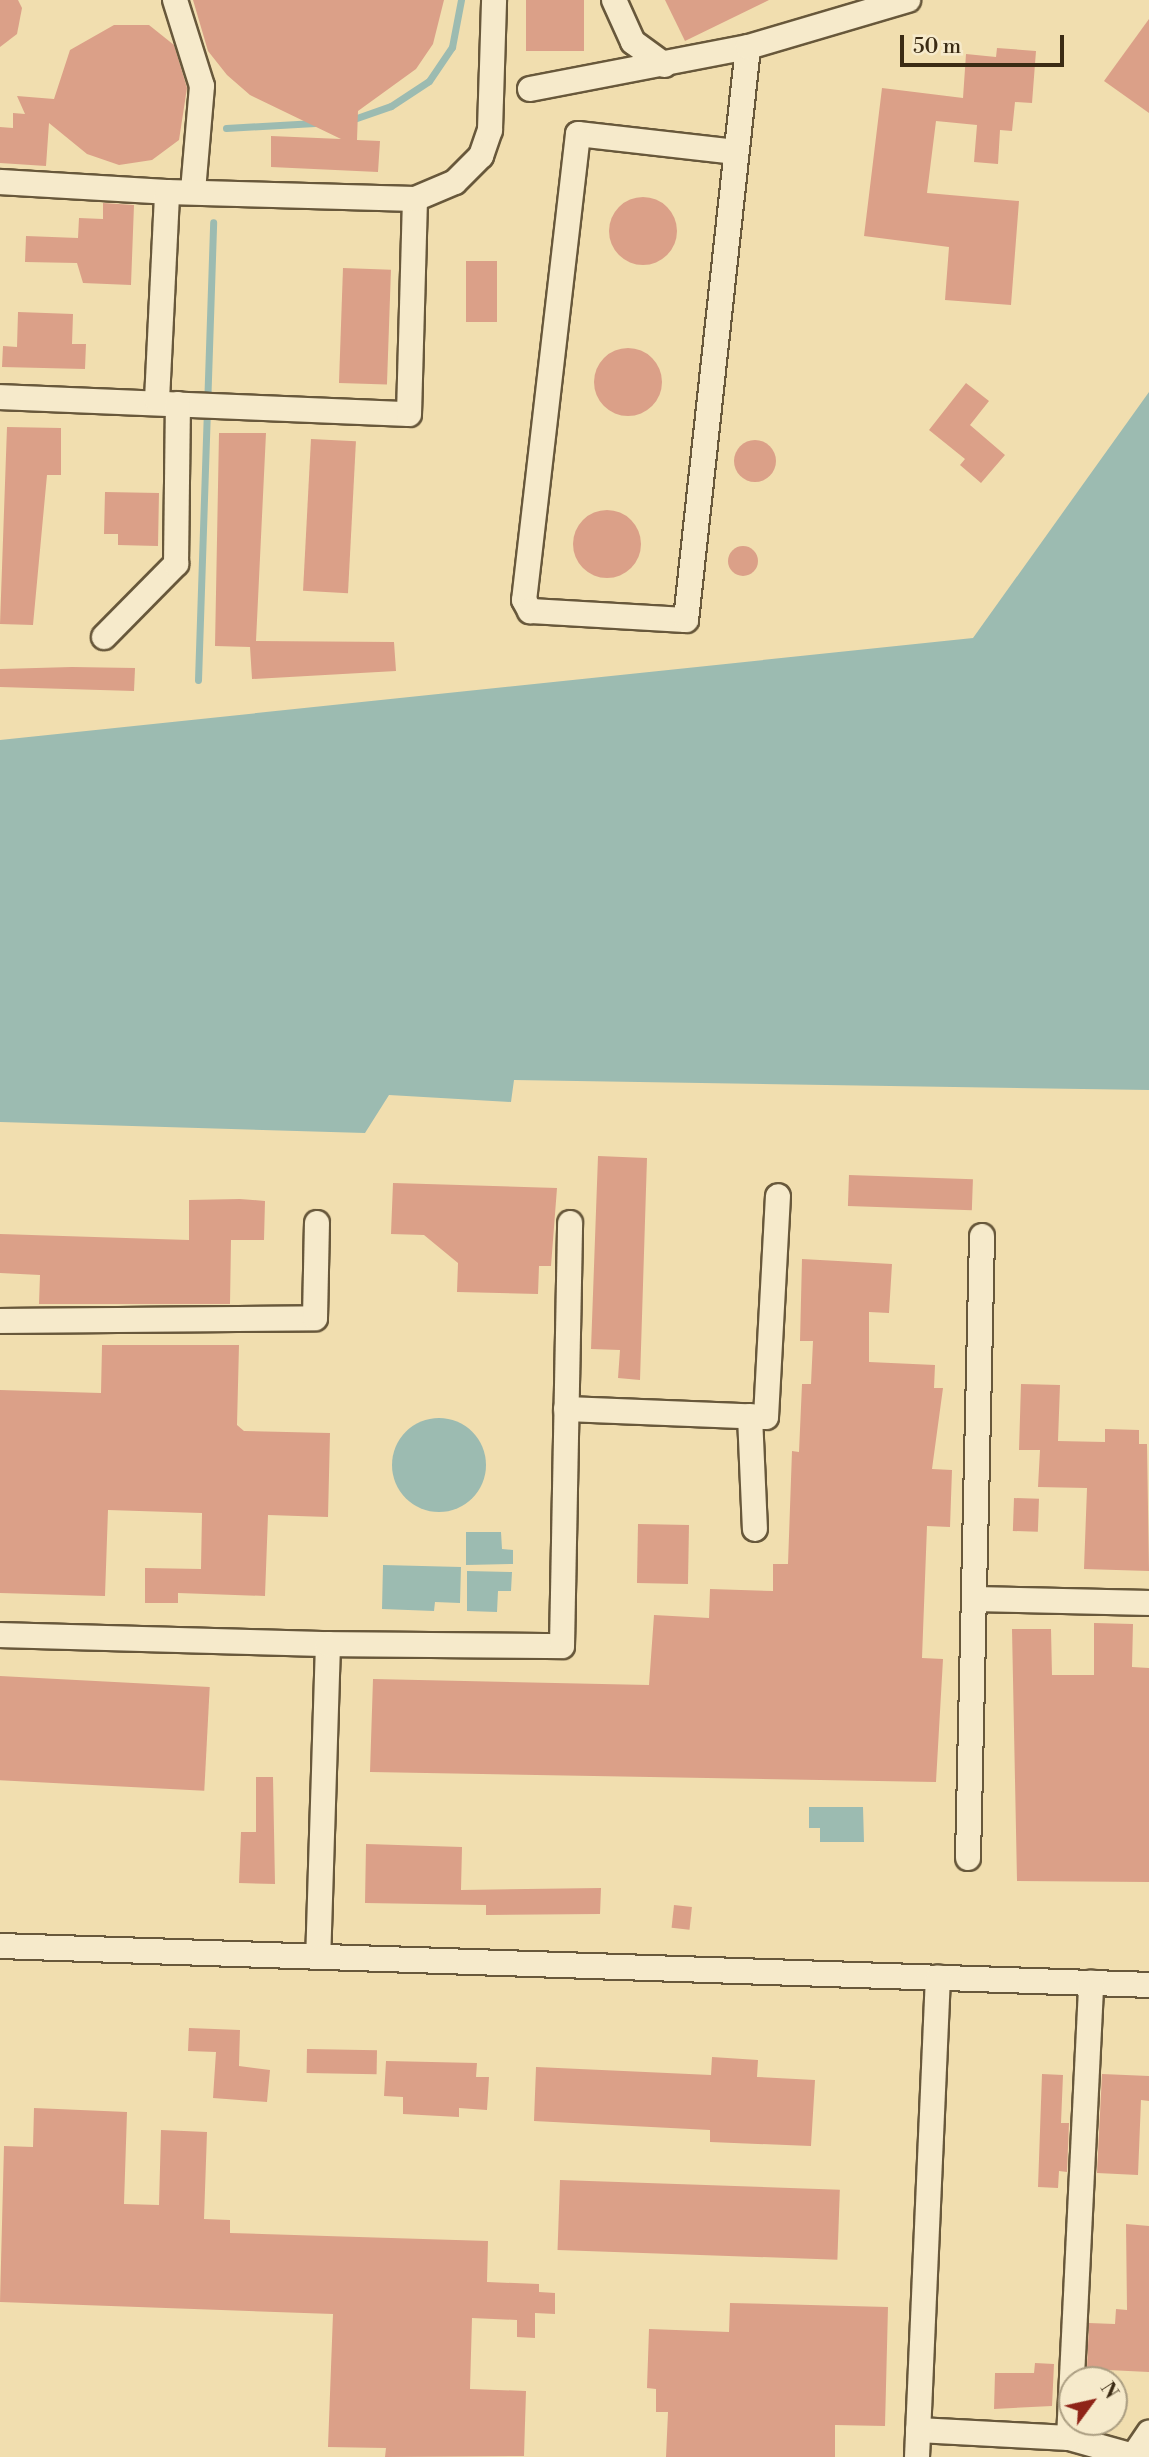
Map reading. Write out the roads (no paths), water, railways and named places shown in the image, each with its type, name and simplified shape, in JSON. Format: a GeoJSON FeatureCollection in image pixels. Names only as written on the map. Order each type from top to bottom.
{"type":"FeatureCollection","features":[{"type":"Feature","properties":{"kind":"lane"},"geometry":{"type":"LineString","coordinates":[[175,0],[202,86],[193,192]]}},
{"type":"Feature","properties":{"kind":"lane"},"geometry":{"type":"LineString","coordinates":[[0,182],[167,192],[415,199],[455,182],[481,156],[490,130],[494,0]]}},
{"type":"Feature","properties":{"kind":"lane"},"geometry":{"type":"LineString","coordinates":[[614,0],[633,42],[664,65]]}},
{"type":"Feature","properties":{"kind":"lane"},"geometry":{"type":"LineString","coordinates":[[530,89],[748,47],[908,0]]}},
{"type":"Feature","properties":{"kind":"lane"},"geometry":{"type":"LineString","coordinates":[[736,152],[578,135],[524,600],[530,611],[686,620],[748,47]]}},
{"type":"Feature","properties":{"kind":"lane"},"geometry":{"type":"LineString","coordinates":[[104,637],[176,564],[176,404],[167,192]]}},
{"type":"Feature","properties":{"kind":"lane"},"geometry":{"type":"LineString","coordinates":[[0,397],[409,414],[415,199]]}},
{"type":"Feature","properties":{"kind":"lane"},"geometry":{"type":"LineString","coordinates":[[566,1409],[766,1417],[778,1196]]}},
{"type":"Feature","properties":{"kind":"lane"},"geometry":{"type":"LineString","coordinates":[[0,1321],[315,1318],[317,1223]]}},
{"type":"Feature","properties":{"kind":"lane"},"geometry":{"type":"LineString","coordinates":[[0,1635],[328,1644],[562,1646],[570,1223]]}},
{"type":"Feature","properties":{"kind":"lane"},"geometry":{"type":"LineString","coordinates":[[968,1858],[976,1599],[982,1236]]}},
{"type":"Feature","properties":{"kind":"lane"},"geometry":{"type":"LineString","coordinates":[[750,1416],[755,1529]]}},
{"type":"Feature","properties":{"kind":"lane"},"geometry":{"type":"LineString","coordinates":[[976,1599],[1149,1603]]}},
{"type":"Feature","properties":{"kind":"lane"},"geometry":{"type":"LineString","coordinates":[[318,1956],[328,1644]]}},
{"type":"Feature","properties":{"kind":"lane"},"geometry":{"type":"LineString","coordinates":[[0,1946],[1149,1985]]}},
{"type":"Feature","properties":{"kind":"lane"},"geometry":{"type":"LineString","coordinates":[[917,2457],[938,1977]]}},
{"type":"Feature","properties":{"kind":"lane"},"geometry":{"type":"LineString","coordinates":[[1069,2438],[1091,1983]]}},
{"type":"Feature","properties":{"kind":"lane"},"geometry":{"type":"LineString","coordinates":[[918,2430],[1069,2438],[1135,2456],[1149,2433]]}},
{"type":"Feature","properties":{"kind":"water"},"geometry":{"type":"Polygon","coordinates":[[[1149,392],[1149,1090],[514,1080],[511,1102],[389,1095],[365,1133],[0,1122],[0,740],[973,638],[1149,392]]]}},
{"type":"Feature","properties":{"kind":"water"},"geometry":{"type":"Polygon","coordinates":[[[439,1418],[457,1422],[472,1432],[482,1447],[486,1465],[482,1483],[472,1498],[457,1508],[439,1512],[421,1508],[406,1498],[396,1483],[392,1465],[396,1447],[406,1432],[421,1422],[439,1418]]]}},
{"type":"Feature","properties":{"kind":"water"},"geometry":{"type":"Polygon","coordinates":[[[466,1532],[501,1532],[502,1549],[513,1550],[513,1564],[466,1565],[466,1532]]]}},
{"type":"Feature","properties":{"kind":"water"},"geometry":{"type":"Polygon","coordinates":[[[383,1565],[461,1567],[460,1603],[435,1602],[434,1611],[382,1609],[383,1565]]]}},
{"type":"Feature","properties":{"kind":"water"},"geometry":{"type":"Polygon","coordinates":[[[467,1571],[512,1572],[511,1591],[498,1591],[497,1612],[467,1611],[467,1571]]]}},
{"type":"Feature","properties":{"kind":"water"},"geometry":{"type":"Polygon","coordinates":[[[809,1807],[863,1807],[864,1842],[820,1842],[820,1828],[809,1828],[809,1807]]]}},
{"type":"Feature","properties":{"kind":"waterway"},"geometry":{"type":"LineString","coordinates":[[351,120],[391,106],[429,81],[452,47],[461,0]]}},
{"type":"Feature","properties":{"kind":"waterway"},"geometry":{"type":"LineString","coordinates":[[226,128],[315,123]]}},
{"type":"Feature","properties":{"kind":"waterway"},"geometry":{"type":"LineString","coordinates":[[198,680],[213,222]]}}]}
